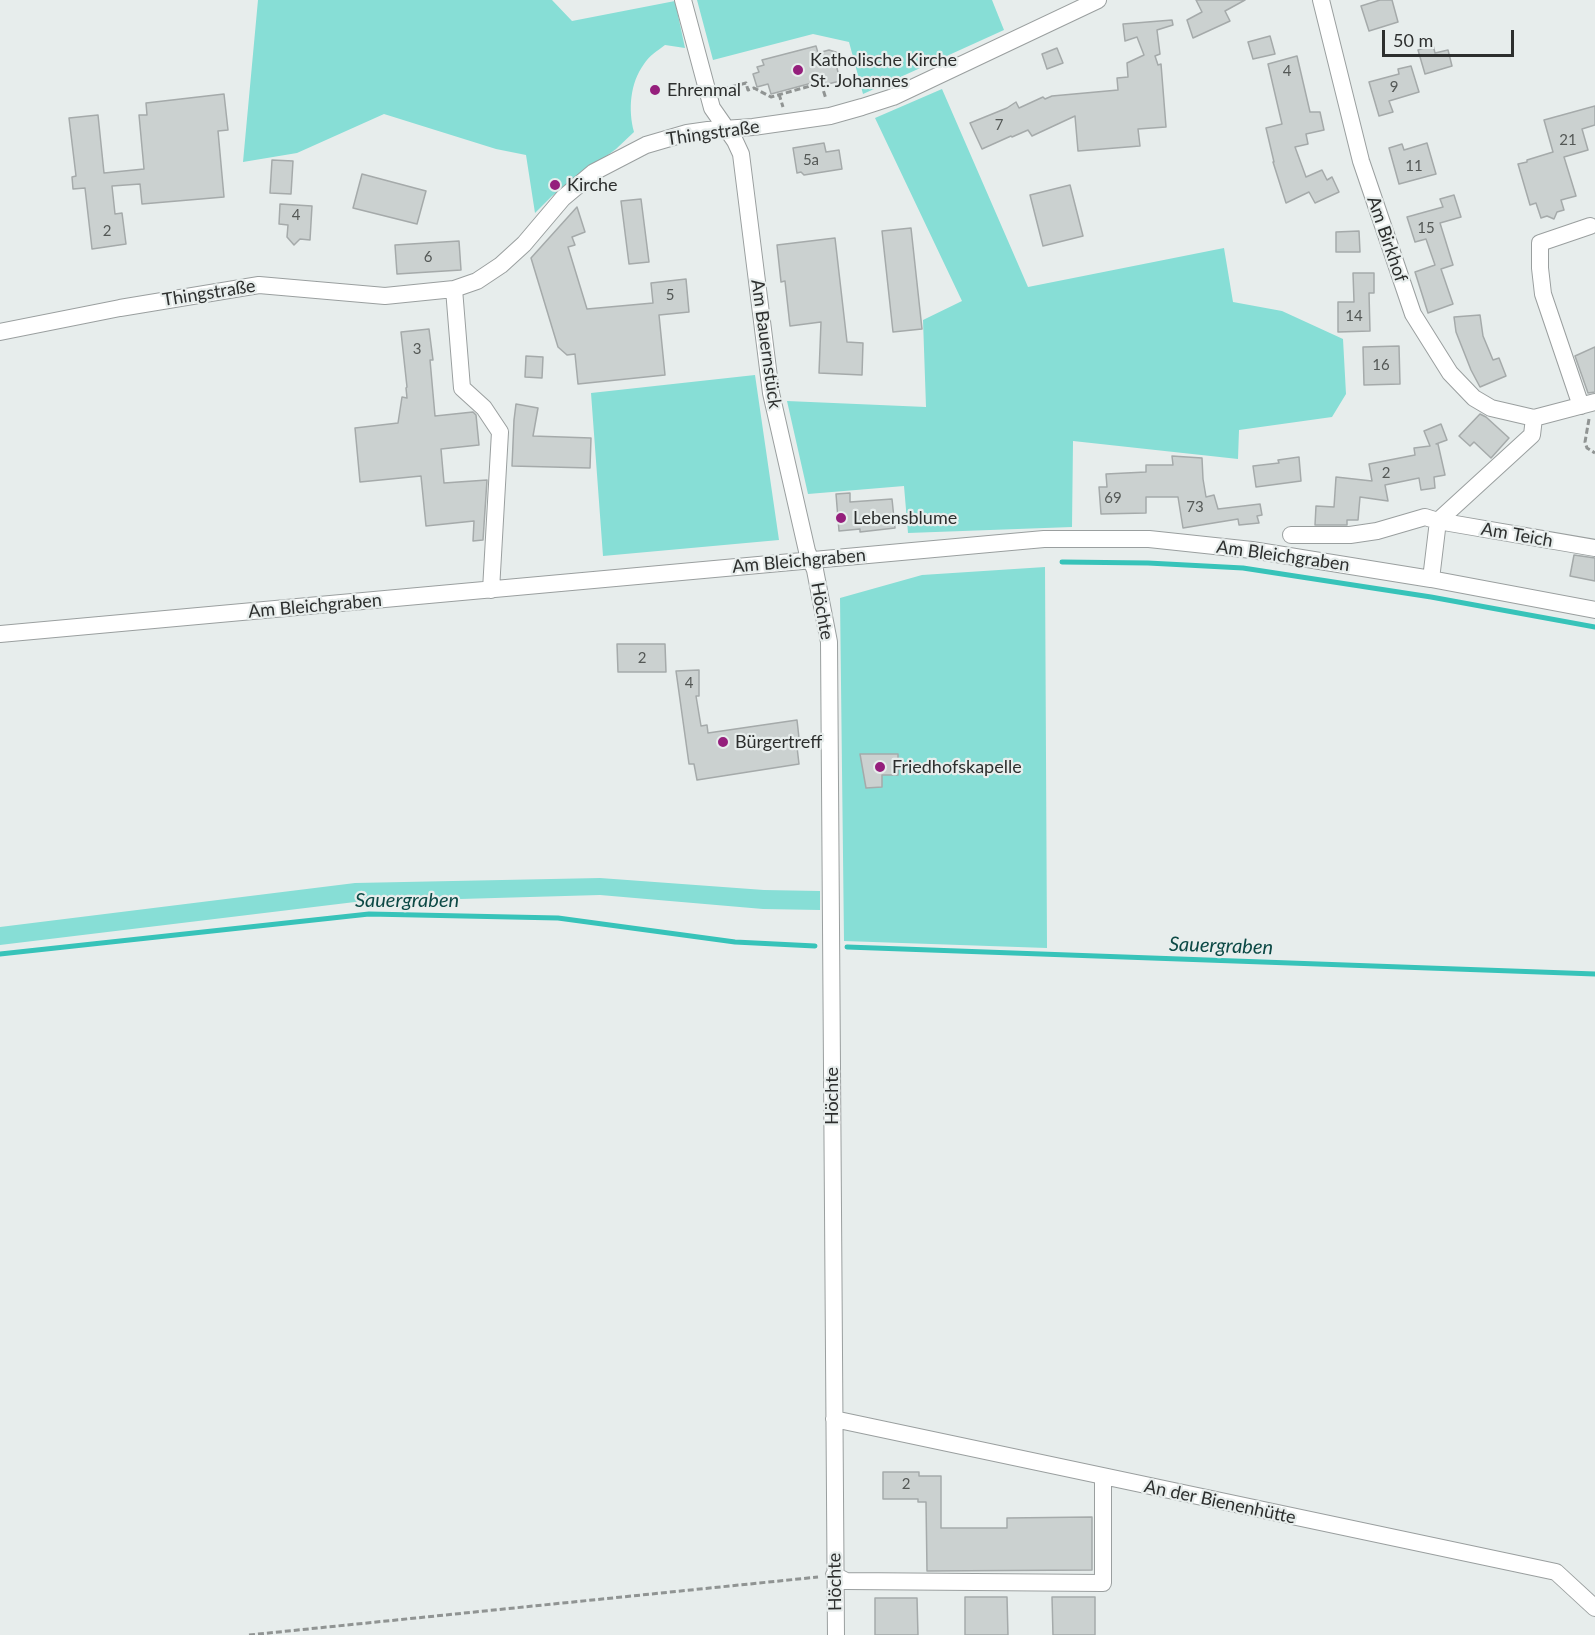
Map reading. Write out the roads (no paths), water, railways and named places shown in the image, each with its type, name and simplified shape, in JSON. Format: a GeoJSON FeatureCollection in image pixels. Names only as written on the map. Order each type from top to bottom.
{"type":"FeatureCollection","features":[{"type":"Feature","properties":{"kind":"street","name":"Am Bauernstück"},"geometry":{"type":"LineString","coordinates":[[683,0],[712,108],[735,141],[741,154],[771,393],[811,560]]}},
{"type":"Feature","properties":{"kind":"street","name":"Thingstraße"},"geometry":{"type":"LineString","coordinates":[[0,332],[120,308],[259,285],[385,296],[454,289],[477,281],[501,265],[524,244],[563,198],[594,172],[646,145],[687,133],[753,127],[830,116],[862,107],[892,97],[1098,0]]}},
{"type":"Feature","properties":{"kind":"street","name":"Am Birkhof"},"geometry":{"type":"LineString","coordinates":[[1321,0],[1361,161],[1413,314],[1450,373],[1474,398],[1491,408],[1534,418],[1589,403]]}},
{"type":"Feature","properties":{"kind":"street"},"geometry":{"type":"LineString","coordinates":[[1589,403],[1543,294],[1540,243],[1590,226]]}},
{"type":"Feature","properties":{"kind":"street"},"geometry":{"type":"LineString","coordinates":[[454,289],[462,388],[484,408],[500,432],[491,590]]}},
{"type":"Feature","properties":{"kind":"street"},"geometry":{"type":"LineString","coordinates":[[1431,579],[1438,521],[1532,435],[1534,418]]}},
{"type":"Feature","properties":{"kind":"street","name":"Am Teich"},"geometry":{"type":"LineString","coordinates":[[1291,535],[1350,535],[1377,531],[1425,518],[1595,548]]}},
{"type":"Feature","properties":{"kind":"street","name":"Am Bleichgraben"},"geometry":{"type":"LineString","coordinates":[[0,634],[1044,539],[1149,539],[1252,550],[1431,579],[1595,610]]}},
{"type":"Feature","properties":{"kind":"street","name":"Höchte"},"geometry":{"type":"LineString","coordinates":[[811,560],[829,642],[836,1635]]}},
{"type":"Feature","properties":{"kind":"street","name":"An der Bienenhütte"},"geometry":{"type":"LineString","coordinates":[[834,1419],[1556,1572],[1595,1608]]}},
{"type":"Feature","properties":{"kind":"street"},"geometry":{"type":"LineString","coordinates":[[834,1575],[846,1581],[1103,1583],[1103,1477]]}},
{"type":"Feature","properties":{"kind":"waterway"},"geometry":{"type":"LineString","coordinates":[[1062,562],[1148,563],[1243,568],[1431,597],[1595,627]]}},
{"type":"Feature","properties":{"kind":"waterway","name":"Sauergraben"},"geometry":{"type":"LineString","coordinates":[[0,954],[369,914],[558,918],[735,942],[815,946]]}},
{"type":"Feature","properties":{"kind":"waterway","name":"Sauergraben"},"geometry":{"type":"LineString","coordinates":[[847,947],[1595,974]]}},
{"type":"Feature","properties":{"kind":"place","name":"Katholische Kirche St. Johannes"},"geometry":{"type":"Point","coordinates":[798,70]}},
{"type":"Feature","properties":{"kind":"place","name":"Ehrenmal"},"geometry":{"type":"Point","coordinates":[655,90]}},
{"type":"Feature","properties":{"kind":"place","name":"Kirche"},"geometry":{"type":"Point","coordinates":[555,185]}},
{"type":"Feature","properties":{"kind":"place","name":"Lebensblume"},"geometry":{"type":"Point","coordinates":[841,518]}},
{"type":"Feature","properties":{"kind":"place","name":"Bürgertreff"},"geometry":{"type":"Point","coordinates":[723,742]}},
{"type":"Feature","properties":{"kind":"place","name":"Friedhofskapelle"},"geometry":{"type":"Point","coordinates":[880,767]}}]}
